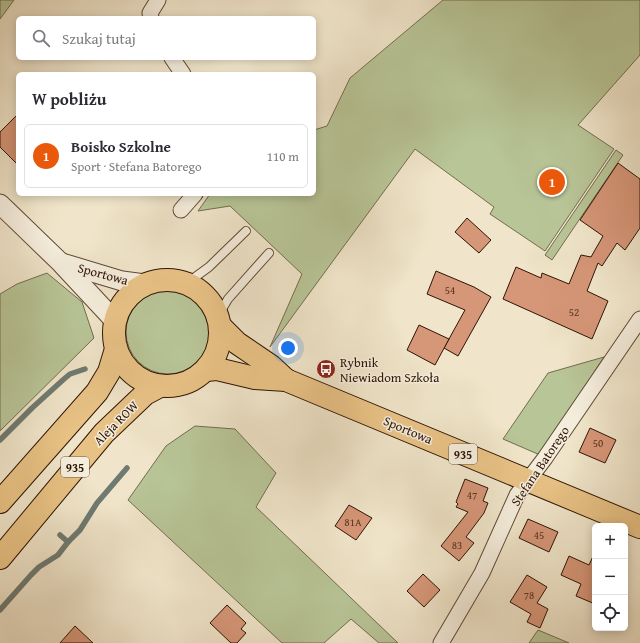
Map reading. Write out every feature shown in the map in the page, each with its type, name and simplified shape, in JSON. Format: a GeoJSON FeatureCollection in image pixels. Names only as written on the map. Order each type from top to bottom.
{"type":"FeatureCollection","features":[{"type":"Feature","properties":{"kind":"main road","name":"935"},"geometry":{"type":"LineString","coordinates":[[159,280],[173,280],[187,283],[200,291],[211,302],[219,321],[220,342],[215,357],[206,370],[185,384],[160,386],[146,382],[133,374],[123,363],[116,349],[114,336],[115,321],[121,306],[131,293],[145,284],[159,280]]}},
{"type":"Feature","properties":{"kind":"main road","name":"Sportowa"},"geometry":{"type":"LineString","coordinates":[[219,321],[237,343],[270,366],[286,380]]}},
{"type":"Feature","properties":{"kind":"main road","name":"935"},"geometry":{"type":"LineString","coordinates":[[0,502],[97,392],[109,372],[116,349]]}},
{"type":"Feature","properties":{"kind":"main road","name":"Sportowa"},"geometry":{"type":"LineString","coordinates":[[206,370],[217,369],[255,378],[286,380],[640,526]]}},
{"type":"Feature","properties":{"kind":"main road","name":"Aleja ROW"},"geometry":{"type":"LineString","coordinates":[[0,558],[104,433],[145,394],[160,386]]}},
{"type":"Feature","properties":{"kind":"street"},"geometry":{"type":"LineString","coordinates":[[151,16],[150,13],[158,0]]}},
{"type":"Feature","properties":{"kind":"street"},"geometry":{"type":"LineString","coordinates":[[173,60],[182,72]]}},
{"type":"Feature","properties":{"kind":"street"},"geometry":{"type":"LineString","coordinates":[[181,210],[192,196]]}},
{"type":"Feature","properties":{"kind":"street","name":"Sportowa"},"geometry":{"type":"LineString","coordinates":[[0,204],[61,263],[115,321]]}},
{"type":"Feature","properties":{"kind":"street","name":"Sportowa"},"geometry":{"type":"LineString","coordinates":[[61,263],[122,281],[145,284]]}},
{"type":"Feature","properties":{"kind":"street","name":"Stefana Batorego"},"geometry":{"type":"LineString","coordinates":[[441,643],[482,573],[517,495],[545,458],[640,318]]}},
{"type":"Feature","properties":{"kind":"lane"},"geometry":{"type":"LineString","coordinates":[[187,283],[209,267],[246,231]]}},
{"type":"Feature","properties":{"kind":"lane"},"geometry":{"type":"LineString","coordinates":[[219,321],[228,299],[269,253]]}},
{"type":"Feature","properties":{"kind":"green space"},"geometry":{"type":"Polygon","coordinates":[[[0,0],[14,0],[0,19],[0,0]]]}},
{"type":"Feature","properties":{"kind":"green space"},"geometry":{"type":"Polygon","coordinates":[[[443,0],[640,0],[640,55],[578,125],[614,149],[545,251],[490,214],[494,207],[415,149],[270,347],[302,274],[230,206],[198,211],[209,196],[316,196],[316,129],[327,126],[350,78],[443,0]]]}},
{"type":"Feature","properties":{"kind":"green space"},"geometry":{"type":"Polygon","coordinates":[[[616,150],[623,155],[552,260],[545,255],[616,150]]]}},
{"type":"Feature","properties":{"kind":"green space"},"geometry":{"type":"Polygon","coordinates":[[[47,273],[82,302],[94,338],[0,431],[0,294],[17,284],[47,273]]]}},
{"type":"Feature","properties":{"kind":"green space"},"geometry":{"type":"Polygon","coordinates":[[[160,290],[176,290],[192,297],[203,308],[210,324],[210,340],[207,348],[198,362],[192,367],[176,374],[160,374],[144,367],[133,356],[126,340],[126,324],[133,308],[144,297],[160,290]]]}},
{"type":"Feature","properties":{"kind":"green space"},"geometry":{"type":"Polygon","coordinates":[[[604,357],[540,455],[503,439],[548,373],[604,357]]]}},
{"type":"Feature","properties":{"kind":"green space"},"geometry":{"type":"Polygon","coordinates":[[[195,426],[235,429],[276,473],[256,507],[398,643],[379,643],[351,619],[324,643],[282,643],[128,500],[166,446],[195,426]]]}},
{"type":"Feature","properties":{"kind":"green space"},"geometry":{"type":"Polygon","coordinates":[[[538,630],[569,643],[529,643],[538,630]]]}},
{"type":"Feature","properties":{"kind":"building"},"geometry":{"type":"Polygon","coordinates":[[[16,116],[16,163],[0,147],[0,132],[16,116]]]}},
{"type":"Feature","properties":{"kind":"building"},"geometry":{"type":"Polygon","coordinates":[[[618,163],[640,179],[640,228],[625,250],[617,243],[602,266],[598,263],[587,291],[608,301],[592,339],[503,299],[516,267],[541,278],[542,273],[569,284],[581,255],[591,257],[603,236],[580,220],[618,163]]]}},
{"type":"Feature","properties":{"kind":"building"},"geometry":{"type":"Polygon","coordinates":[[[467,218],[491,240],[479,253],[455,232],[467,218]]]}},
{"type":"Feature","properties":{"kind":"building"},"geometry":{"type":"Polygon","coordinates":[[[436,271],[474,287],[491,297],[458,356],[444,348],[465,310],[427,294],[436,271]]]}},
{"type":"Feature","properties":{"kind":"building"},"geometry":{"type":"Polygon","coordinates":[[[419,325],[449,339],[435,365],[407,350],[419,325]]]}},
{"type":"Feature","properties":{"kind":"building"},"geometry":{"type":"Polygon","coordinates":[[[590,428],[616,440],[605,463],[579,452],[590,428]]]}},
{"type":"Feature","properties":{"kind":"building"},"geometry":{"type":"Polygon","coordinates":[[[465,479],[488,488],[483,501],[488,503],[484,513],[466,537],[474,543],[459,561],[441,546],[468,512],[456,507],[458,504],[456,502],[465,479]]]}},
{"type":"Feature","properties":{"kind":"building"},"geometry":{"type":"Polygon","coordinates":[[[349,505],[372,518],[356,540],[335,526],[349,505]]]}},
{"type":"Feature","properties":{"kind":"building"},"geometry":{"type":"Polygon","coordinates":[[[528,519],[558,532],[549,552],[519,538],[528,519]]]}},
{"type":"Feature","properties":{"kind":"building"},"geometry":{"type":"Polygon","coordinates":[[[569,556],[589,565],[592,558],[592,603],[576,596],[581,584],[561,575],[569,556]]]}},
{"type":"Feature","properties":{"kind":"building"},"geometry":{"type":"Polygon","coordinates":[[[423,574],[440,590],[424,607],[407,591],[423,574]]]}},
{"type":"Feature","properties":{"kind":"building"},"geometry":{"type":"Polygon","coordinates":[[[527,575],[547,587],[537,603],[548,609],[540,628],[527,622],[531,614],[510,602],[527,575]]]}},
{"type":"Feature","properties":{"kind":"building"},"geometry":{"type":"Polygon","coordinates":[[[227,605],[246,623],[241,629],[246,633],[237,643],[231,643],[210,623],[227,605]]]}},
{"type":"Feature","properties":{"kind":"building"},"geometry":{"type":"Polygon","coordinates":[[[75,626],[93,643],[60,643],[75,626]]]}},
{"type":"Feature","properties":{"kind":"waterway"},"geometry":{"type":"LineString","coordinates":[[0,440],[64,379],[70,374],[85,369]]}},
{"type":"Feature","properties":{"kind":"waterway"},"geometry":{"type":"LineString","coordinates":[[68,542],[80,530],[97,503],[127,468]]}},
{"type":"Feature","properties":{"kind":"waterway"},"geometry":{"type":"LineString","coordinates":[[0,610],[39,567],[58,555],[68,542],[60,535]]}},
{"type":"Feature","properties":{"kind":"place","name":"Boisko Szkolne"},"geometry":{"type":"Point","coordinates":[552,182]}},
{"type":"Feature","properties":{"kind":"place","name":"Rybnik Niewiadom Szkoła"},"geometry":{"type":"Point","coordinates":[326,369]}}]}
